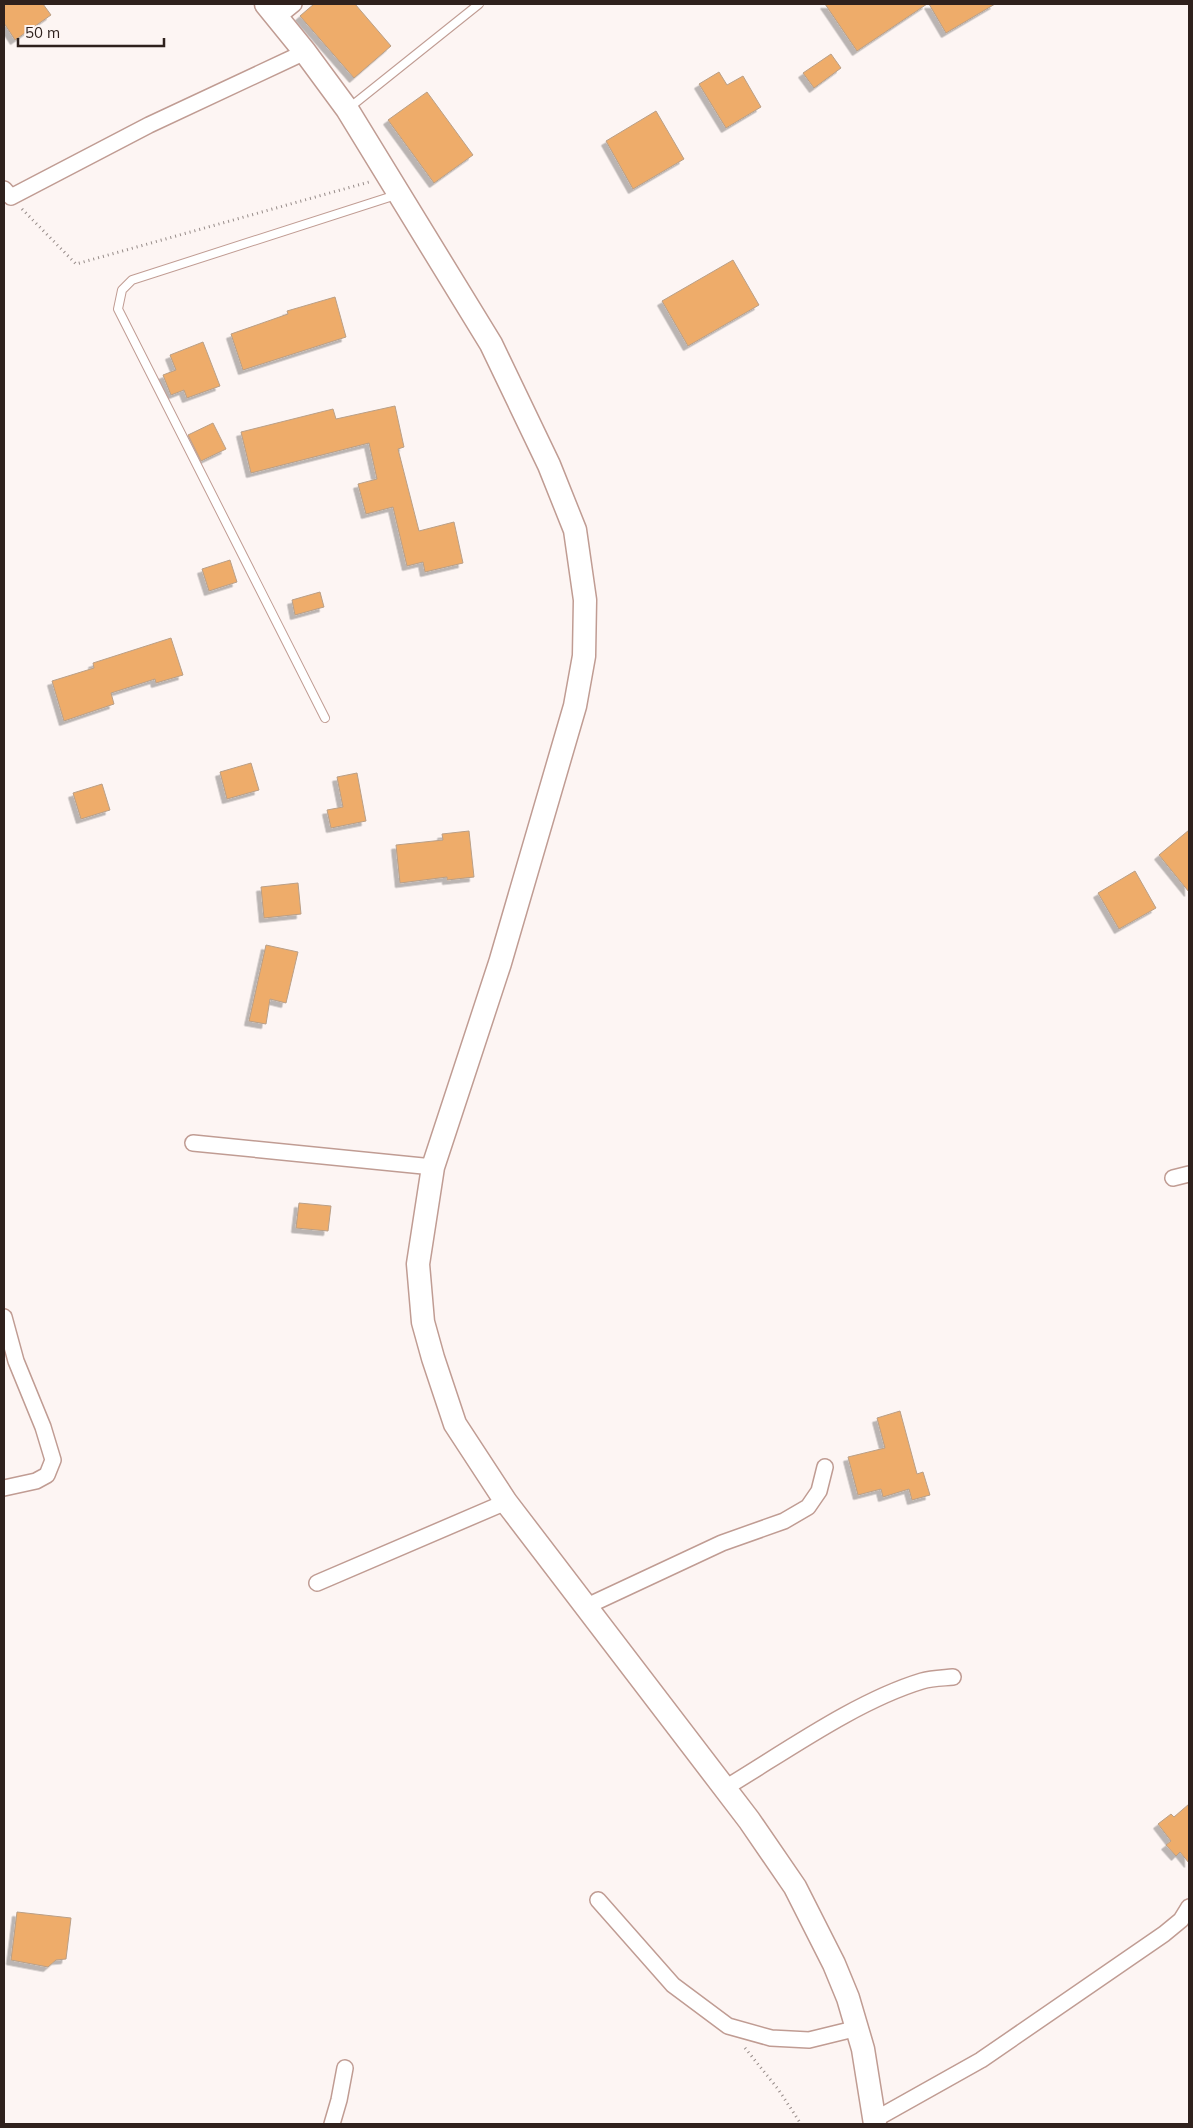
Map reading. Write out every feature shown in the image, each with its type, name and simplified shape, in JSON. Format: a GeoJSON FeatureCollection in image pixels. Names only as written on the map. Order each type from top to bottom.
{"type":"FeatureCollection","features":[{"type":"Feature","properties":{"kind":"street"},"geometry":{"type":"LineString","coordinates":[[279,8],[305,52],[347,109],[492,344],[549,465],[575,530],[585,600],[584,656],[575,706],[500,963],[433,1167],[418,1264],[423,1322],[455,1424],[506,1502],[725,1788],[795,1886],[834,1964],[858,2028],[874,2122],[981,2060],[1164,1934],[1180,1920],[1189,1906]]}},
{"type":"Feature","properties":{"kind":"street"},"geometry":{"type":"LineString","coordinates":[[7,193],[305,52]]}},
{"type":"Feature","properties":{"kind":"street"},"geometry":{"type":"LineString","coordinates":[[194,1144],[433,1167]]}},
{"type":"Feature","properties":{"kind":"street"},"geometry":{"type":"LineString","coordinates":[[1173,1178],[1189,1174]]}},
{"type":"Feature","properties":{"kind":"street"},"geometry":{"type":"LineString","coordinates":[[4,1317],[16,1360],[54,1460],[47,1475],[36,1480],[4,1488]]}},
{"type":"Feature","properties":{"kind":"street"},"geometry":{"type":"LineString","coordinates":[[585,1607],[722,1543],[784,1522],[808,1507],[819,1491],[825,1467]]}},
{"type":"Feature","properties":{"kind":"street"},"geometry":{"type":"LineString","coordinates":[[317,1583],[506,1502]]}},
{"type":"Feature","properties":{"kind":"street"},"geometry":{"type":"LineString","coordinates":[[725,1788],[834,1722],[886,1694],[924,1680],[953,1677]]}},
{"type":"Feature","properties":{"kind":"street"},"geometry":{"type":"LineString","coordinates":[[598,1900],[674,1985],[728,2026],[771,2038],[809,2040],[858,2028]]}},
{"type":"Feature","properties":{"kind":"street"},"geometry":{"type":"LineString","coordinates":[[332,2124],[339,2100],[344,2068]]}},
{"type":"Feature","properties":{"kind":"lane"},"geometry":{"type":"LineString","coordinates":[[347,109],[479,4]]}},
{"type":"Feature","properties":{"kind":"lane"},"geometry":{"type":"LineString","coordinates":[[325,718],[118,309],[122,290],[132,280],[394,185]]}},
{"type":"Feature","properties":{"kind":"path"},"geometry":{"type":"LineString","coordinates":[[7,193],[76,264],[394,185]]}},
{"type":"Feature","properties":{"kind":"path"},"geometry":{"type":"LineString","coordinates":[[728,2026],[778,2089],[801,2124]]}},
{"type":"Feature","properties":{"kind":"building"},"geometry":{"type":"Polygon","coordinates":[[[4,4],[43,4],[51,15],[15,40],[4,23],[4,4]]]}},
{"type":"Feature","properties":{"kind":"building"},"geometry":{"type":"Polygon","coordinates":[[[314,4],[355,4],[391,46],[354,78],[300,16],[314,4]]]}},
{"type":"Feature","properties":{"kind":"building"},"geometry":{"type":"Polygon","coordinates":[[[825,4],[927,4],[857,51],[825,4]]]}},
{"type":"Feature","properties":{"kind":"building"},"geometry":{"type":"Polygon","coordinates":[[[929,4],[995,4],[946,33],[929,4]]]}},
{"type":"Feature","properties":{"kind":"building"},"geometry":{"type":"Polygon","coordinates":[[[831,54],[841,68],[814,88],[803,73],[831,54]]]}},
{"type":"Feature","properties":{"kind":"building"},"geometry":{"type":"Polygon","coordinates":[[[719,72],[727,85],[743,76],[761,107],[726,128],[699,84],[719,72]]]}},
{"type":"Feature","properties":{"kind":"building"},"geometry":{"type":"Polygon","coordinates":[[[427,92],[473,155],[434,183],[388,120],[427,92]]]}},
{"type":"Feature","properties":{"kind":"building"},"geometry":{"type":"Polygon","coordinates":[[[656,111],[684,159],[633,189],[606,141],[656,111]]]}},
{"type":"Feature","properties":{"kind":"building"},"geometry":{"type":"Polygon","coordinates":[[[733,260],[759,305],[688,346],[662,301],[733,260]]]}},
{"type":"Feature","properties":{"kind":"building"},"geometry":{"type":"Polygon","coordinates":[[[335,297],[346,337],[243,370],[231,334],[288,314],[287,311],[335,297]]]}},
{"type":"Feature","properties":{"kind":"building"},"geometry":{"type":"Polygon","coordinates":[[[203,342],[220,386],[187,398],[184,390],[171,395],[163,375],[176,370],[170,355],[203,342]]]}},
{"type":"Feature","properties":{"kind":"building"},"geometry":{"type":"Polygon","coordinates":[[[395,406],[404,447],[398,449],[419,531],[454,522],[463,563],[425,572],[423,562],[407,566],[393,507],[366,514],[358,484],[377,479],[369,443],[251,473],[241,432],[333,409],[336,419],[395,406]]]}},
{"type":"Feature","properties":{"kind":"building"},"geometry":{"type":"Polygon","coordinates":[[[213,423],[226,449],[201,461],[188,435],[213,423]]]}},
{"type":"Feature","properties":{"kind":"building"},"geometry":{"type":"Polygon","coordinates":[[[230,560],[237,582],[209,591],[202,569],[230,560]]]}},
{"type":"Feature","properties":{"kind":"building"},"geometry":{"type":"Polygon","coordinates":[[[320,592],[324,607],[295,615],[292,600],[320,592]]]}},
{"type":"Feature","properties":{"kind":"building"},"geometry":{"type":"Polygon","coordinates":[[[171,638],[183,675],[156,683],[155,679],[111,693],[114,704],[64,721],[52,681],[94,668],[93,663],[171,638]]]}},
{"type":"Feature","properties":{"kind":"building"},"geometry":{"type":"Polygon","coordinates":[[[251,763],[259,790],[227,799],[220,772],[251,763]]]}},
{"type":"Feature","properties":{"kind":"building"},"geometry":{"type":"Polygon","coordinates":[[[357,773],[366,821],[331,828],[327,810],[343,807],[337,777],[357,773]]]}},
{"type":"Feature","properties":{"kind":"building"},"geometry":{"type":"Polygon","coordinates":[[[102,784],[110,810],[81,819],[73,793],[102,784]]]}},
{"type":"Feature","properties":{"kind":"building"},"geometry":{"type":"Polygon","coordinates":[[[1189,830],[1189,892],[1159,855],[1189,830]]]}},
{"type":"Feature","properties":{"kind":"building"},"geometry":{"type":"Polygon","coordinates":[[[469,831],[474,877],[447,880],[447,877],[400,883],[396,845],[443,840],[442,834],[469,831]]]}},
{"type":"Feature","properties":{"kind":"building"},"geometry":{"type":"Polygon","coordinates":[[[1135,871],[1156,908],[1119,929],[1098,893],[1135,871]]]}},
{"type":"Feature","properties":{"kind":"building"},"geometry":{"type":"Polygon","coordinates":[[[298,883],[301,914],[264,918],[261,887],[298,883]]]}},
{"type":"Feature","properties":{"kind":"building"},"geometry":{"type":"Polygon","coordinates":[[[266,945],[298,952],[286,1003],[270,999],[266,1024],[249,1021],[266,945]]]}},
{"type":"Feature","properties":{"kind":"building"},"geometry":{"type":"Polygon","coordinates":[[[299,1203],[331,1206],[328,1231],[296,1228],[299,1203]]]}},
{"type":"Feature","properties":{"kind":"building"},"geometry":{"type":"Polygon","coordinates":[[[900,1411],[917,1474],[923,1472],[930,1495],[912,1500],[909,1489],[883,1497],[881,1489],[858,1495],[848,1457],[885,1448],[877,1418],[900,1411]]]}},
{"type":"Feature","properties":{"kind":"building"},"geometry":{"type":"Polygon","coordinates":[[[1189,1804],[1189,1863],[1180,1852],[1176,1856],[1166,1845],[1171,1841],[1158,1824],[1171,1814],[1174,1817],[1189,1804]]]}},
{"type":"Feature","properties":{"kind":"building"},"geometry":{"type":"Polygon","coordinates":[[[17,1912],[71,1918],[66,1959],[56,1960],[48,1967],[11,1960],[17,1912]]]}}]}
